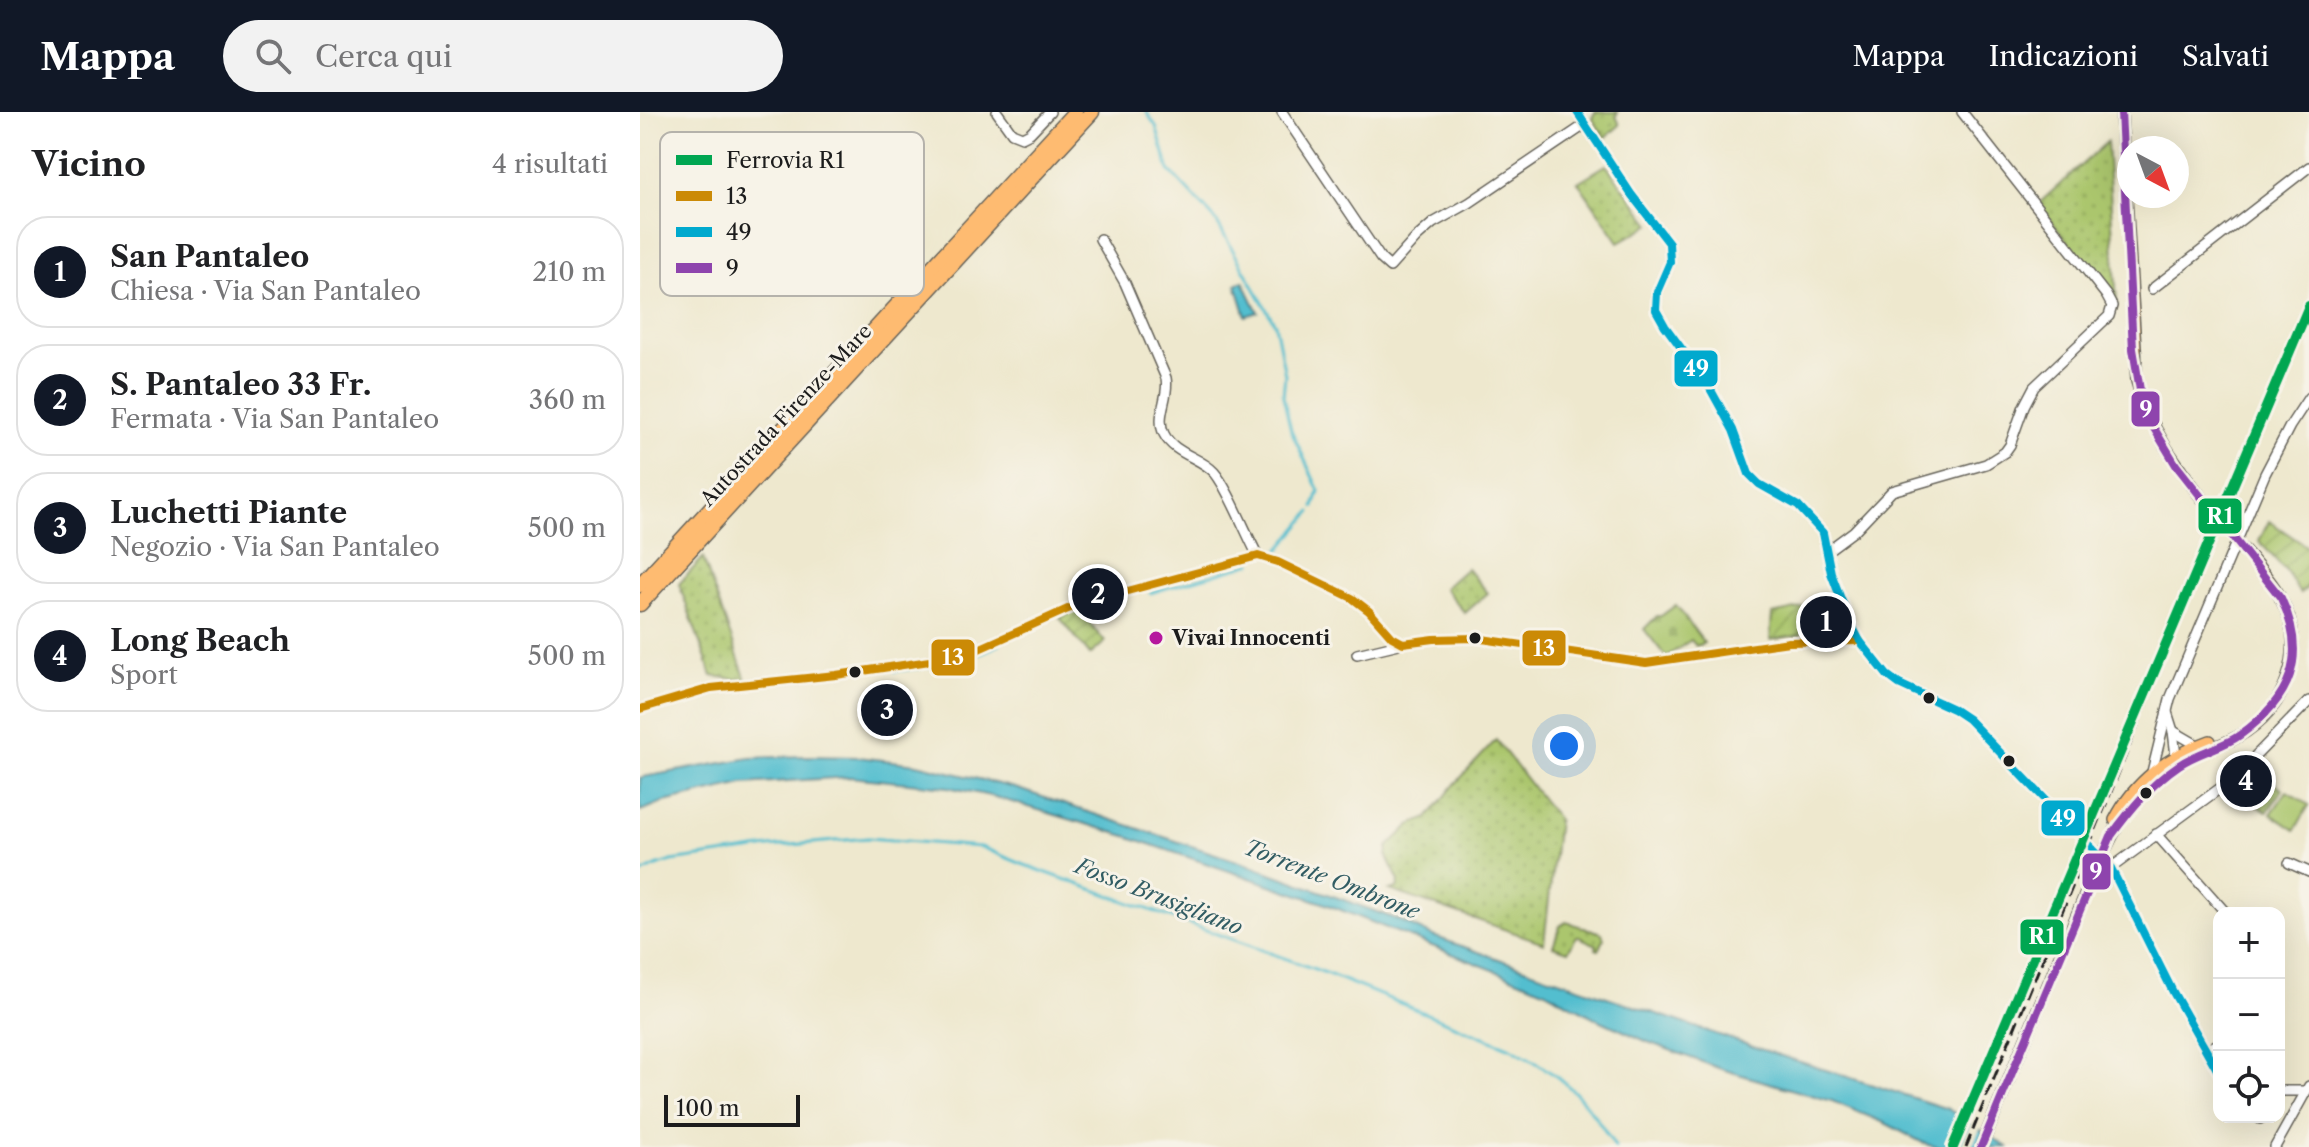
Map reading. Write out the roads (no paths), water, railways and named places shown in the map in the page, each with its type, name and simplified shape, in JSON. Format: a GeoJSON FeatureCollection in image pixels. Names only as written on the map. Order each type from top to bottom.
{"type":"FeatureCollection","features":[{"type":"Feature","properties":{"kind":"highway","name":"Autostrada Firenze-Mare"},"geometry":{"type":"LineString","coordinates":[[924,276],[1075,112]]}},
{"type":"Feature","properties":{"kind":"highway","name":"Autostrada Firenze-Mare"},"geometry":{"type":"LineString","coordinates":[[924,295],[1092,112]]}},
{"type":"Feature","properties":{"kind":"highway","name":"Autostrada Firenze-Mare"},"geometry":{"type":"LineString","coordinates":[[640,585],[906,296]]}},
{"type":"Feature","properties":{"kind":"highway","name":"Autostrada Firenze-Mare"},"geometry":{"type":"LineString","coordinates":[[640,604],[923,296]]}},
{"type":"Feature","properties":{"kind":"main road"},"geometry":{"type":"LineString","coordinates":[[2121,112],[2137,381],[2147,413],[2161,441],[2214,514]]}},
{"type":"Feature","properties":{"kind":"main road"},"geometry":{"type":"LineString","coordinates":[[2108,842],[2132,808],[2174,761],[2235,738],[2268,714],[2280,699],[2295,653],[2292,623],[2275,588],[2243,549]]}},
{"type":"Feature","properties":{"kind":"main road"},"geometry":{"type":"LineString","coordinates":[[1981,1147],[2122,808],[2151,776],[2197,745],[2245,731]]}},
{"type":"Feature","properties":{"kind":"street"},"geometry":{"type":"LineString","coordinates":[[997,112],[1012,133],[1022,137],[1050,112]]}},
{"type":"Feature","properties":{"kind":"street"},"geometry":{"type":"LineString","coordinates":[[1282,112],[1381,259],[1390,267],[1433,223],[1469,203],[1586,124]]}},
{"type":"Feature","properties":{"kind":"street"},"geometry":{"type":"LineString","coordinates":[[1577,112],[1627,189],[1669,243],[1669,268],[1656,297],[1658,315],[1707,383],[1733,430],[1751,477],[1798,506],[1823,533],[1838,593],[1860,641],[1894,681],[1953,709],[1972,723],[2111,868],[2213,1063]]}},
{"type":"Feature","properties":{"kind":"street"},"geometry":{"type":"LineString","coordinates":[[1827,551],[1854,531],[1897,488],[1986,464],[2002,455],[2010,445],[2034,387],[2109,316],[2112,306],[2106,295],[1962,112]]}},
{"type":"Feature","properties":{"kind":"street"},"geometry":{"type":"LineString","coordinates":[[2152,289],[2309,167]]}},
{"type":"Feature","properties":{"kind":"street"},"geometry":{"type":"LineString","coordinates":[[1100,239],[1125,283],[1166,378],[1168,389],[1161,418],[1164,434],[1173,445],[1216,475],[1258,556]]}},
{"type":"Feature","properties":{"kind":"street"},"geometry":{"type":"LineString","coordinates":[[2151,776],[2166,712],[2265,474],[2309,397]]}},
{"type":"Feature","properties":{"kind":"street"},"geometry":{"type":"LineString","coordinates":[[640,709],[711,688],[836,675],[963,656],[1079,604],[1258,556],[1278,562],[1352,598],[1369,611],[1392,637],[1403,643]]}},
{"type":"Feature","properties":{"kind":"street"},"geometry":{"type":"LineString","coordinates":[[1357,654],[1403,643],[1475,638],[1646,663],[1789,642],[1860,641]]}},
{"type":"Feature","properties":{"kind":"street"},"geometry":{"type":"LineString","coordinates":[[2111,868],[2234,778],[2309,701]]}},
{"type":"Feature","properties":{"kind":"street"},"geometry":{"type":"LineString","coordinates":[[2166,712],[2173,731],[2174,761]]}},
{"type":"Feature","properties":{"kind":"street"},"geometry":{"type":"LineString","coordinates":[[2173,731],[2197,745]]}},
{"type":"Feature","properties":{"kind":"street"},"geometry":{"type":"LineString","coordinates":[[2160,741],[2163,752],[2174,761]]}},
{"type":"Feature","properties":{"kind":"street"},"geometry":{"type":"LineString","coordinates":[[2156,834],[2221,907]]}},
{"type":"Feature","properties":{"kind":"street"},"geometry":{"type":"LineString","coordinates":[[2289,863],[2309,872]]}},
{"type":"Feature","properties":{"kind":"street"},"geometry":{"type":"LineString","coordinates":[[2206,1051],[2213,1047]]}},
{"type":"Feature","properties":{"kind":"street"},"geometry":{"type":"LineString","coordinates":[[2285,1090],[2308,1088]]}},
{"type":"Feature","properties":{"kind":"street"},"geometry":{"type":"LineString","coordinates":[[2275,1147],[2308,1088]]}},
{"type":"Feature","properties":{"kind":"water"},"geometry":{"type":"Polygon","coordinates":[[[1243,281],[1258,312],[1246,316],[1236,284],[1243,281]]]}},
{"type":"Feature","properties":{"kind":"water"},"geometry":{"type":"Polygon","coordinates":[[[858,757],[917,764],[1015,788],[1249,865],[1401,921],[1433,936],[1607,997],[1948,1109],[2007,1147],[1937,1147],[1925,1144],[1832,1101],[1721,1069],[1648,1042],[1544,990],[1323,903],[1126,836],[995,797],[948,787],[850,777],[743,784],[664,802],[640,811],[640,778],[643,777],[750,758],[858,757]]]}},
{"type":"Feature","properties":{"kind":"waterway"},"geometry":{"type":"LineString","coordinates":[[1146,112],[1156,126],[1169,170],[1215,219],[1275,324],[1285,375],[1283,396],[1291,430],[1319,491],[1314,507]]}},
{"type":"Feature","properties":{"kind":"waterway"},"geometry":{"type":"LineString","coordinates":[[1276,554],[1311,512]]}},
{"type":"Feature","properties":{"kind":"waterway"},"geometry":{"type":"LineString","coordinates":[[1150,593],[1252,563]]}},
{"type":"Feature","properties":{"kind":"waterway"},"geometry":{"type":"LineString","coordinates":[[895,671],[957,663],[999,645]]}},
{"type":"Feature","properties":{"kind":"waterway","name":"Fosso Brusigliano"},"geometry":{"type":"LineString","coordinates":[[640,874],[672,861],[769,847],[868,838],[981,847],[1323,972],[1511,1048],[1545,1068],[1571,1089],[1593,1114],[1615,1147]]}},
{"type":"Feature","properties":{"kind":"tunnel"},"geometry":{"type":"LineString","coordinates":[[2214,514],[2243,548]]}},
{"type":"Feature","properties":{"kind":"railway"},"geometry":{"type":"LineString","coordinates":[[1966,1147],[2227,508],[2309,320]]}},
{"type":"Feature","properties":{"kind":"rail line","name":"R1"},"geometry":{"type":"LineString","coordinates":[[1953,1147],[2309,306]]}},
{"type":"Feature","properties":{"kind":"place","name":"S. Pantaleo 33 Fr."},"geometry":{"type":"Point","coordinates":[1098,594]}},
{"type":"Feature","properties":{"kind":"place","name":"San Pantaleo"},"geometry":{"type":"Point","coordinates":[1826,622]}},
{"type":"Feature","properties":{"kind":"place","name":"Vivai Innocenti"},"geometry":{"type":"Point","coordinates":[1156,638]}},
{"type":"Feature","properties":{"kind":"place","name":"Luchetti Piante"},"geometry":{"type":"Point","coordinates":[887,710]}},
{"type":"Feature","properties":{"kind":"place","name":"Long Beach"},"geometry":{"type":"Point","coordinates":[2246,781]}},
{"type":"Feature","properties":{"kind":"water label","name":"Torrente Ombrone"},"geometry":{"type":"Point","coordinates":[1332,879]}}]}
